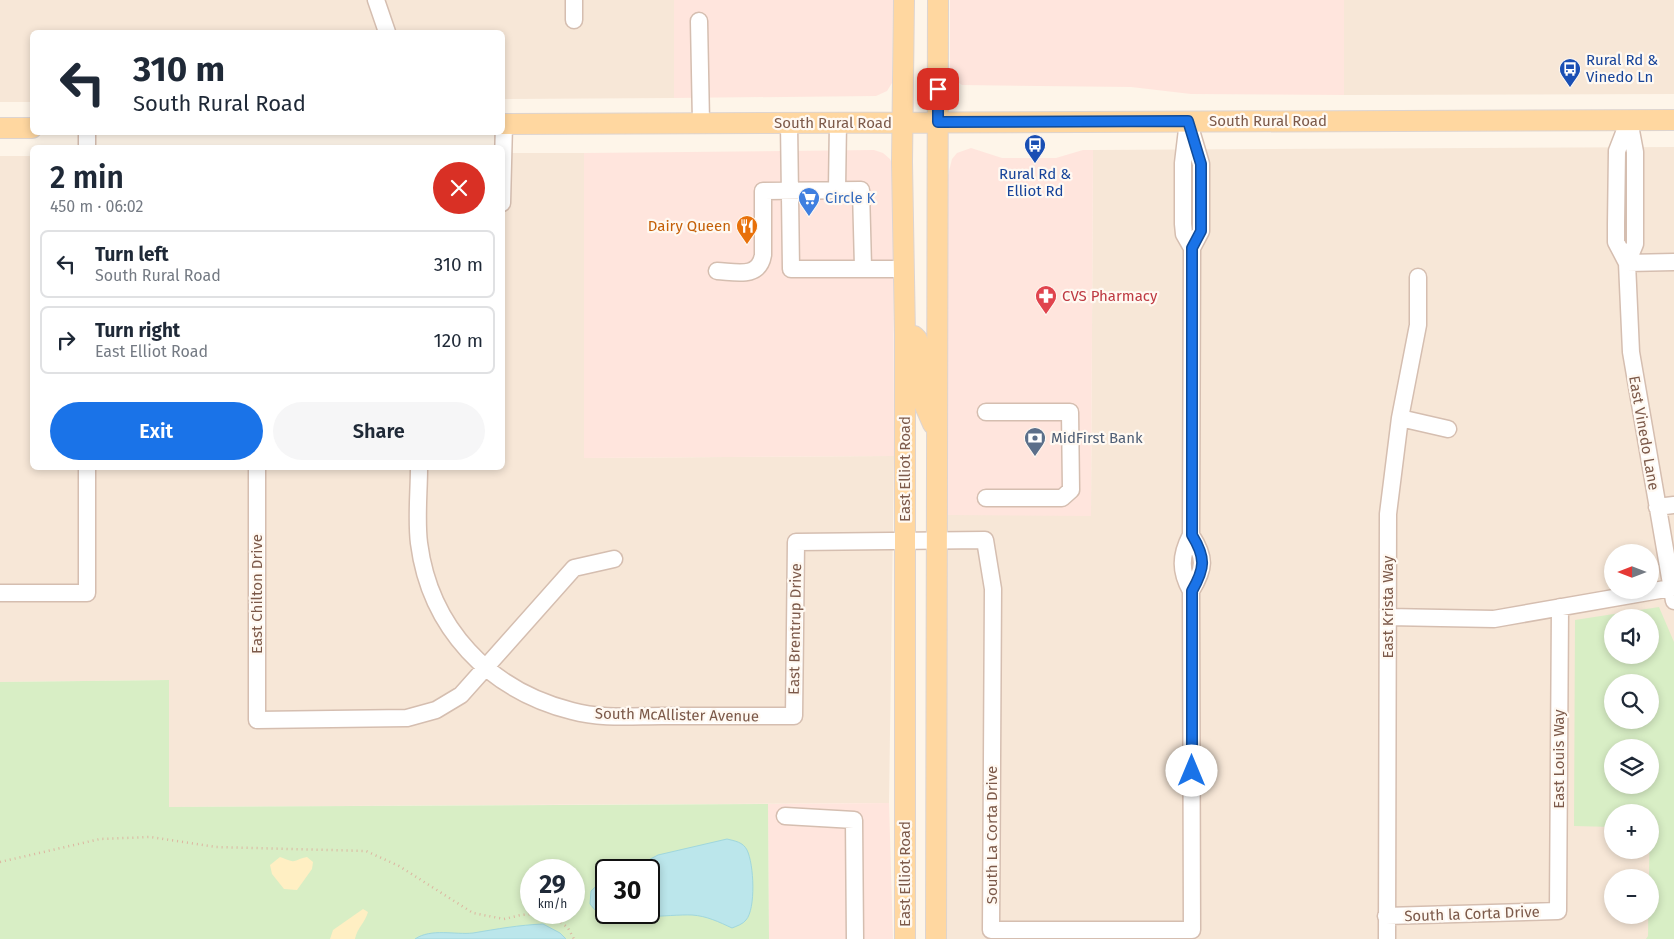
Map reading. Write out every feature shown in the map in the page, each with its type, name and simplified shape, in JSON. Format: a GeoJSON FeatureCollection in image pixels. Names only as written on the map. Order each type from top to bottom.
{"type":"FeatureCollection","features":[{"type":"Feature","properties":{"kind":"main road","name":"East Elliot Road"},"geometry":{"type":"LineString","coordinates":[[904,0],[905,939]]}},
{"type":"Feature","properties":{"kind":"main road","name":"East Elliot Road"},"geometry":{"type":"LineString","coordinates":[[936,939],[935,542],[938,0]]}},
{"type":"Feature","properties":{"kind":"main road","name":"South Rural Road"},"geometry":{"type":"LineString","coordinates":[[505,124],[1674,120]]}},
{"type":"Feature","properties":{"kind":"main road"},"geometry":{"type":"LineString","coordinates":[[0,128],[30,128]]}},
{"type":"Feature","properties":{"kind":"main road"},"geometry":{"type":"LineString","coordinates":[[905,336],[914,336],[919,345],[922,399],[936,431]]}},
{"type":"Feature","properties":{"kind":"street"},"geometry":{"type":"LineString","coordinates":[[376,0],[386,30]]}},
{"type":"Feature","properties":{"kind":"street"},"geometry":{"type":"LineString","coordinates":[[574,0],[574,20]]}},
{"type":"Feature","properties":{"kind":"street"},"geometry":{"type":"LineString","coordinates":[[699,21],[701,122]]}},
{"type":"Feature","properties":{"kind":"street","name":"East Vinedo Lane"},"geometry":{"type":"LineString","coordinates":[[1628,120],[1618,151],[1616,242],[1627,263],[1631,352],[1672,595]]}},
{"type":"Feature","properties":{"kind":"street","name":"East Vinedo Lane"},"geometry":{"type":"LineString","coordinates":[[1627,263],[1635,244],[1636,207],[1635,152],[1628,120]]}},
{"type":"Feature","properties":{"kind":"street","name":"South La Corta Drive"},"geometry":{"type":"LineString","coordinates":[[935,542],[986,546],[993,589],[992,930],[1192,930],[1192,591],[1184,578],[1181,563],[1184,548],[1192,535],[1192,248],[1201,231],[1201,164],[1188,121]]}},
{"type":"Feature","properties":{"kind":"street"},"geometry":{"type":"LineString","coordinates":[[837,190],[838,122]]}},
{"type":"Feature","properties":{"kind":"street"},"geometry":{"type":"LineString","coordinates":[[789,123],[791,269],[904,269]]}},
{"type":"Feature","properties":{"kind":"street"},"geometry":{"type":"LineString","coordinates":[[717,271],[751,272],[757,270],[761,265],[763,192],[790,190],[861,190],[863,268]]}},
{"type":"Feature","properties":{"kind":"street"},"geometry":{"type":"LineString","coordinates":[[1617,206],[1636,207]]}},
{"type":"Feature","properties":{"kind":"street"},"geometry":{"type":"LineString","coordinates":[[1627,263],[1674,262]]}},
{"type":"Feature","properties":{"kind":"street","name":"East Krista Way"},"geometry":{"type":"LineString","coordinates":[[1387,939],[1388,514],[1400,418],[1418,325],[1418,277]]}},
{"type":"Feature","properties":{"kind":"street"},"geometry":{"type":"LineString","coordinates":[[986,412],[1070,412],[1070,490],[1062,498],[986,498]]}},
{"type":"Feature","properties":{"kind":"street"},"geometry":{"type":"LineString","coordinates":[[1400,418],[1448,429]]}},
{"type":"Feature","properties":{"kind":"street"},"geometry":{"type":"LineString","coordinates":[[0,593],[88,593],[88,470]]}},
{"type":"Feature","properties":{"kind":"street","name":"East Chilton Drive"},"geometry":{"type":"LineString","coordinates":[[256,470],[258,720],[407,718],[436,710],[461,695],[486,668]]}},
{"type":"Feature","properties":{"kind":"street","name":"South McAllister Avenue"},"geometry":{"type":"LineString","coordinates":[[419,470],[419,542],[427,581],[448,625],[473,658],[527,696],[572,711],[607,716],[794,716]]}},
{"type":"Feature","properties":{"kind":"street"},"geometry":{"type":"LineString","coordinates":[[1657,507],[1674,505]]}},
{"type":"Feature","properties":{"kind":"street","name":"East Brentrup Drive"},"geometry":{"type":"LineString","coordinates":[[794,716],[796,542],[905,542]]}},
{"type":"Feature","properties":{"kind":"street"},"geometry":{"type":"LineString","coordinates":[[905,542],[935,542]]}},
{"type":"Feature","properties":{"kind":"street"},"geometry":{"type":"LineString","coordinates":[[486,668],[574,568],[614,559]]}},
{"type":"Feature","properties":{"kind":"street"},"geometry":{"type":"LineString","coordinates":[[1388,617],[1494,619],[1560,607],[1672,595]]}},
{"type":"Feature","properties":{"kind":"street","name":"East Louis Way"},"geometry":{"type":"LineString","coordinates":[[1558,911],[1560,607]]}},
{"type":"Feature","properties":{"kind":"street"},"geometry":{"type":"LineString","coordinates":[[785,816],[854,820],[855,939]]}},
{"type":"Feature","properties":{"kind":"street","name":"South la Corta Drive"},"geometry":{"type":"LineString","coordinates":[[1386,916],[1558,911]]}},
{"type":"Feature","properties":{"kind":"path"},"geometry":{"type":"LineString","coordinates":[[0,862],[100,839],[150,837],[216,847],[366,851],[399,866],[473,913],[504,919],[521,915],[549,915],[555,917],[568,928],[574,939]]}},
{"type":"Feature","properties":{"kind":"shaded area"},"geometry":{"type":"Polygon","coordinates":[[[0,0],[674,0],[674,98],[505,99],[505,30],[30,30],[30,102],[0,102],[0,0]]]}},
{"type":"Feature","properties":{"kind":"shaded area"},"geometry":{"type":"Polygon","coordinates":[[[674,0],[893,0],[892,83],[887,91],[876,96],[674,98],[674,0]]]}},
{"type":"Feature","properties":{"kind":"shaded area"},"geometry":{"type":"Polygon","coordinates":[[[950,0],[1344,0],[1344,95],[1191,94],[1131,87],[962,85],[955,80],[950,68],[950,0]]]}},
{"type":"Feature","properties":{"kind":"shaded area"},"geometry":{"type":"Polygon","coordinates":[[[1344,0],[1674,0],[1674,94],[1344,95],[1344,0]]]}},
{"type":"Feature","properties":{"kind":"shaded area"},"geometry":{"type":"Polygon","coordinates":[[[1674,147],[1674,939],[946,939],[947,515],[1091,515],[1093,150],[1674,147]]]}},
{"type":"Feature","properties":{"kind":"shaded area"},"geometry":{"type":"Polygon","coordinates":[[[971,148],[1002,158],[1056,158],[1083,150],[1093,150],[1091,516],[947,515],[948,175],[952,159],[957,153],[971,148]]]}},
{"type":"Feature","properties":{"kind":"shaded area"},"geometry":{"type":"Polygon","coordinates":[[[874,150],[883,153],[890,159],[893,166],[894,456],[584,458],[584,153],[874,150]]]}},
{"type":"Feature","properties":{"kind":"shaded area"},"geometry":{"type":"Polygon","coordinates":[[[505,153],[584,153],[584,458],[894,456],[889,803],[168,807],[169,680],[0,682],[0,156],[30,156],[30,470],[505,470],[505,153]]]}},
{"type":"Feature","properties":{"kind":"shaded area"},"geometry":{"type":"Polygon","coordinates":[[[889,803],[893,939],[769,939],[768,804],[889,803]]]}},
{"type":"Feature","properties":{"kind":"green space"},"geometry":{"type":"Polygon","coordinates":[[[1659,607],[1674,642],[1674,939],[1646,939],[1648,936],[1648,924],[1659,924],[1659,869],[1649,869],[1649,859],[1659,859],[1659,804],[1604,804],[1604,827],[1574,826],[1575,620],[1604,616],[1604,664],[1659,664],[1659,609],[1646,609],[1659,607]]]}},
{"type":"Feature","properties":{"kind":"green space"},"geometry":{"type":"Polygon","coordinates":[[[169,680],[169,807],[768,804],[769,939],[0,939],[0,682],[169,680]]]}},
{"type":"Feature","properties":{"kind":"sand"},"geometry":{"type":"Polygon","coordinates":[[[280,857],[294,861],[307,857],[313,862],[312,869],[297,890],[284,889],[272,874],[270,865],[280,857]]]}},
{"type":"Feature","properties":{"kind":"sand"},"geometry":{"type":"Polygon","coordinates":[[[363,909],[368,912],[355,939],[330,939],[333,930],[363,909]]]}},
{"type":"Feature","properties":{"kind":"water"},"geometry":{"type":"Polygon","coordinates":[[[727,839],[743,845],[747,850],[751,865],[753,886],[753,897],[746,920],[732,928],[708,918],[692,915],[660,916],[660,859],[650,859],[658,855],[727,839]]]}},
{"type":"Feature","properties":{"kind":"water"},"geometry":{"type":"Polygon","coordinates":[[[595,887],[595,910],[590,904],[591,891],[595,887]]]}},
{"type":"Feature","properties":{"kind":"water"},"geometry":{"type":"Polygon","coordinates":[[[543,924],[560,933],[566,939],[415,939],[428,934],[473,933],[543,924]]]}},
{"type":"Feature","properties":{"kind":"place","name":"Rural Rd & Vinedo Ln"},"geometry":{"type":"Point","coordinates":[1570,88]}},
{"type":"Feature","properties":{"kind":"place","name":"Rural Rd & Elliot Rd"},"geometry":{"type":"Point","coordinates":[1035,164]}},
{"type":"Feature","properties":{"kind":"place","name":"Circle K"},"geometry":{"type":"Point","coordinates":[809,217]}},
{"type":"Feature","properties":{"kind":"place","name":"Dairy Queen"},"geometry":{"type":"Point","coordinates":[747,245]}},
{"type":"Feature","properties":{"kind":"place","name":"CVS Pharmacy"},"geometry":{"type":"Point","coordinates":[1046,315]}},
{"type":"Feature","properties":{"kind":"place","name":"MidFirst Bank"},"geometry":{"type":"Point","coordinates":[1035,457]}},
{"type":"Feature","properties":{"kind":"route"},"geometry":{"type":"LineString","coordinates":[[938,89],[938,122],[1188,121],[1201,164],[1201,231],[1199,238],[1192,248],[1192,535],[1200,548],[1203,562],[1200,576],[1192,591],[1192,771]]}}]}
